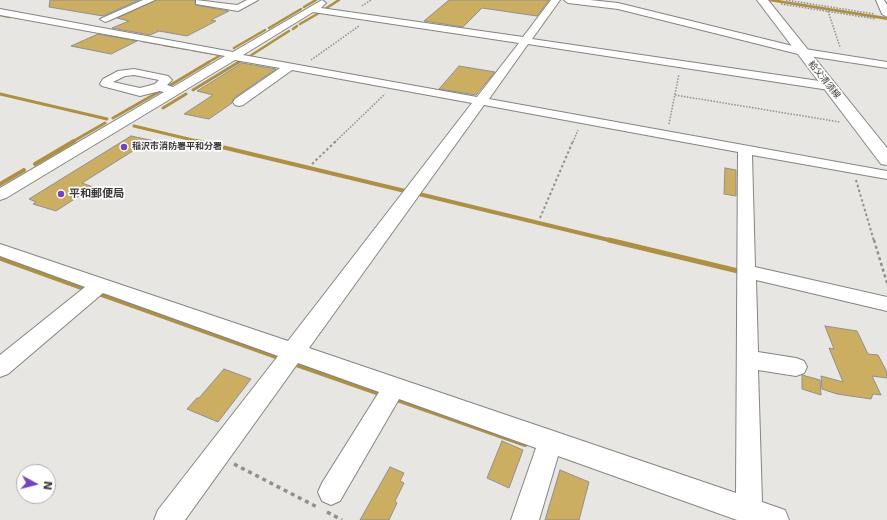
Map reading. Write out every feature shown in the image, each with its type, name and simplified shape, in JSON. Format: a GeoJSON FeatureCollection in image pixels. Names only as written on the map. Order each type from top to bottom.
{"type":"FeatureCollection","features":[{"type":"Feature","properties":{"kind":"main road","name":"給父清須線"},"geometry":{"type":"LineString","coordinates":[[762,0],[801,52],[887,160]]}},
{"type":"Feature","properties":{"kind":"street"},"geometry":{"type":"LineString","coordinates":[[120,22],[102,19],[151,0]]}},
{"type":"Feature","properties":{"kind":"street"},"geometry":{"type":"LineString","coordinates":[[195,2],[238,8],[254,0]]}},
{"type":"Feature","properties":{"kind":"street"},"geometry":{"type":"LineString","coordinates":[[0,195],[326,0]]}},
{"type":"Feature","properties":{"kind":"street"},"geometry":{"type":"LineString","coordinates":[[168,520],[556,0]]}},
{"type":"Feature","properties":{"kind":"street"},"geometry":{"type":"LineString","coordinates":[[568,0],[618,6],[801,52],[887,66]]}},
{"type":"Feature","properties":{"kind":"street"},"geometry":{"type":"LineString","coordinates":[[880,0],[883,17]]}},
{"type":"Feature","properties":{"kind":"street"},"geometry":{"type":"LineString","coordinates":[[312,9],[829,86]]}},
{"type":"Feature","properties":{"kind":"street"},"geometry":{"type":"LineString","coordinates":[[0,12],[480,101],[887,174]]}},
{"type":"Feature","properties":{"kind":"street"},"geometry":{"type":"LineString","coordinates":[[0,24],[21,16]]}},
{"type":"Feature","properties":{"kind":"street"},"geometry":{"type":"LineString","coordinates":[[239,102],[295,67]]}},
{"type":"Feature","properties":{"kind":"street"},"geometry":{"type":"LineString","coordinates":[[159,87],[175,90]]}},
{"type":"Feature","properties":{"kind":"street"},"geometry":{"type":"LineString","coordinates":[[745,149],[749,511]]}},
{"type":"Feature","properties":{"kind":"street"},"geometry":{"type":"LineString","coordinates":[[0,250],[775,520]]}},
{"type":"Feature","properties":{"kind":"street"},"geometry":{"type":"LineString","coordinates":[[746,271],[887,304]]}},
{"type":"Feature","properties":{"kind":"street"},"geometry":{"type":"LineString","coordinates":[[0,368],[100,285]]}},
{"type":"Feature","properties":{"kind":"street"},"geometry":{"type":"LineString","coordinates":[[747,359],[796,367]]}},
{"type":"Feature","properties":{"kind":"street"},"geometry":{"type":"LineString","coordinates":[[331,492],[394,388]]}},
{"type":"Feature","properties":{"kind":"street"},"geometry":{"type":"LineString","coordinates":[[524,520],[550,442]]}},
{"type":"Feature","properties":{"kind":"path"},"geometry":{"type":"LineString","coordinates":[[762,0],[828,12],[883,17]]}},
{"type":"Feature","properties":{"kind":"path"},"geometry":{"type":"LineString","coordinates":[[786,0],[876,15]]}},
{"type":"Feature","properties":{"kind":"path"},"geometry":{"type":"LineString","coordinates":[[828,12],[844,59]]}},
{"type":"Feature","properties":{"kind":"path"},"geometry":{"type":"LineString","coordinates":[[295,67],[370,18]]}},
{"type":"Feature","properties":{"kind":"path"},"geometry":{"type":"LineString","coordinates":[[667,134],[681,64]]}},
{"type":"Feature","properties":{"kind":"path"},"geometry":{"type":"LineString","coordinates":[[312,164],[395,85]]}},
{"type":"Feature","properties":{"kind":"path"},"geometry":{"type":"LineString","coordinates":[[675,95],[861,126]]}},
{"type":"Feature","properties":{"kind":"path"},"geometry":{"type":"LineString","coordinates":[[540,218],[582,119]]}},
{"type":"Feature","properties":{"kind":"path"},"geometry":{"type":"LineString","coordinates":[[852,168],[887,283]]}},
{"type":"Feature","properties":{"kind":"path"},"geometry":{"type":"LineString","coordinates":[[883,270],[887,271]]}},
{"type":"Feature","properties":{"kind":"path"},"geometry":{"type":"LineString","coordinates":[[216,455],[342,520]]}},
{"type":"Feature","properties":{"kind":"shaded area"},"geometry":{"type":"Polygon","coordinates":[[[762,0],[779,0],[887,17],[887,20],[762,0]]]}},
{"type":"Feature","properties":{"kind":"building"},"geometry":{"type":"Polygon","coordinates":[[[50,0],[139,0],[103,16],[49,7],[50,0]]]}},
{"type":"Feature","properties":{"kind":"building"},"geometry":{"type":"Polygon","coordinates":[[[156,0],[194,0],[196,5],[229,11],[211,20],[216,21],[187,36],[159,31],[150,35],[112,28],[129,21],[117,18],[156,0]]]}},
{"type":"Feature","properties":{"kind":"building"},"geometry":{"type":"Polygon","coordinates":[[[449,0],[549,0],[537,16],[482,8],[463,27],[424,21],[449,0]]]}},
{"type":"Feature","properties":{"kind":"building"},"geometry":{"type":"Polygon","coordinates":[[[98,34],[137,41],[111,54],[71,46],[98,34]]]}},
{"type":"Feature","properties":{"kind":"building"},"geometry":{"type":"Polygon","coordinates":[[[242,63],[276,69],[234,98],[232,103],[209,119],[184,114],[213,95],[197,91],[242,63]]]}},
{"type":"Feature","properties":{"kind":"building"},"geometry":{"type":"Polygon","coordinates":[[[459,66],[495,72],[476,95],[439,89],[459,66]]]}},
{"type":"Feature","properties":{"kind":"building"},"geometry":{"type":"Polygon","coordinates":[[[131,136],[159,142],[145,151],[136,149],[82,183],[93,187],[56,211],[33,204],[36,202],[29,199],[131,136]]]}},
{"type":"Feature","properties":{"kind":"building"},"geometry":{"type":"Polygon","coordinates":[[[725,168],[736,170],[736,196],[724,194],[725,168]]]}},
{"type":"Feature","properties":{"kind":"building"},"geometry":{"type":"Polygon","coordinates":[[[825,326],[857,331],[868,354],[878,355],[887,372],[887,378],[872,376],[881,395],[873,394],[871,399],[837,394],[822,389],[821,376],[843,382],[829,348],[834,349],[825,326]]]}},
{"type":"Feature","properties":{"kind":"building"},"geometry":{"type":"Polygon","coordinates":[[[224,369],[251,379],[218,422],[187,409],[197,398],[199,398],[224,369]]]}},
{"type":"Feature","properties":{"kind":"building"},"geometry":{"type":"Polygon","coordinates":[[[802,375],[820,380],[821,395],[802,389],[802,375]]]}},
{"type":"Feature","properties":{"kind":"building"},"geometry":{"type":"Polygon","coordinates":[[[502,441],[523,450],[509,488],[487,478],[502,441]]]}},
{"type":"Feature","properties":{"kind":"building"},"geometry":{"type":"Polygon","coordinates":[[[390,467],[404,473],[400,481],[404,483],[395,501],[397,503],[389,520],[360,520],[390,467]]]}},
{"type":"Feature","properties":{"kind":"building"},"geometry":{"type":"Polygon","coordinates":[[[560,470],[589,482],[579,520],[545,520],[560,470]]]}},
{"type":"Feature","properties":{"kind":"waterway"},"geometry":{"type":"LineString","coordinates":[[304,7],[316,0]]}},
{"type":"Feature","properties":{"kind":"waterway"},"geometry":{"type":"LineString","coordinates":[[325,9],[339,0]]}},
{"type":"Feature","properties":{"kind":"waterway"},"geometry":{"type":"LineString","coordinates":[[269,28],[301,9]]}},
{"type":"Feature","properties":{"kind":"waterway"},"geometry":{"type":"LineString","coordinates":[[300,24],[319,13]]}},
{"type":"Feature","properties":{"kind":"waterway"},"geometry":{"type":"LineString","coordinates":[[0,15],[10,17]]}},
{"type":"Feature","properties":{"kind":"waterway"},"geometry":{"type":"LineString","coordinates":[[293,29],[297,26]]}},
{"type":"Feature","properties":{"kind":"waterway"},"geometry":{"type":"LineString","coordinates":[[234,48],[265,30]]}},
{"type":"Feature","properties":{"kind":"waterway"},"geometry":{"type":"LineString","coordinates":[[250,56],[289,31]]}},
{"type":"Feature","properties":{"kind":"waterway"},"geometry":{"type":"LineString","coordinates":[[143,41],[160,44]]}},
{"type":"Feature","properties":{"kind":"waterway"},"geometry":{"type":"LineString","coordinates":[[164,45],[188,49]]}},
{"type":"Feature","properties":{"kind":"waterway"},"geometry":{"type":"LineString","coordinates":[[193,50],[221,55],[207,63]]}},
{"type":"Feature","properties":{"kind":"waterway"},"geometry":{"type":"LineString","coordinates":[[169,86],[209,62]]}},
{"type":"Feature","properties":{"kind":"waterway"},"geometry":{"type":"LineString","coordinates":[[193,90],[239,62]]}},
{"type":"Feature","properties":{"kind":"waterway"},"geometry":{"type":"LineString","coordinates":[[113,118],[162,90]]}},
{"type":"Feature","properties":{"kind":"waterway"},"geometry":{"type":"LineString","coordinates":[[0,94],[107,119]]}},
{"type":"Feature","properties":{"kind":"waterway"},"geometry":{"type":"LineString","coordinates":[[163,108],[186,94]]}},
{"type":"Feature","properties":{"kind":"waterway"},"geometry":{"type":"LineString","coordinates":[[72,142],[105,123]]}},
{"type":"Feature","properties":{"kind":"waterway"},"geometry":{"type":"LineString","coordinates":[[134,126],[201,142]]}},
{"type":"Feature","properties":{"kind":"waterway"},"geometry":{"type":"LineString","coordinates":[[35,164],[74,141]]}},
{"type":"Feature","properties":{"kind":"waterway"},"geometry":{"type":"LineString","coordinates":[[197,141],[405,191]]}},
{"type":"Feature","properties":{"kind":"waterway"},"geometry":{"type":"LineString","coordinates":[[0,184],[24,170]]}},
{"type":"Feature","properties":{"kind":"waterway"},"geometry":{"type":"LineString","coordinates":[[419,194],[613,241]]}},
{"type":"Feature","properties":{"kind":"waterway"},"geometry":{"type":"LineString","coordinates":[[609,240],[738,271]]}},
{"type":"Feature","properties":{"kind":"waterway"},"geometry":{"type":"LineString","coordinates":[[0,258],[88,290]]}},
{"type":"Feature","properties":{"kind":"waterway"},"geometry":{"type":"LineString","coordinates":[[100,294],[277,357]]}},
{"type":"Feature","properties":{"kind":"waterway"},"geometry":{"type":"LineString","coordinates":[[299,365],[296,364],[382,394]]}},
{"type":"Feature","properties":{"kind":"waterway"},"geometry":{"type":"LineString","coordinates":[[394,398],[525,444]]}},
{"type":"Feature","properties":{"kind":"place","name":"稲沢市消防署平和分署"},"geometry":{"type":"Point","coordinates":[124,147]}},
{"type":"Feature","properties":{"kind":"place","name":"平和郵便局"},"geometry":{"type":"Point","coordinates":[61,194]}}]}
